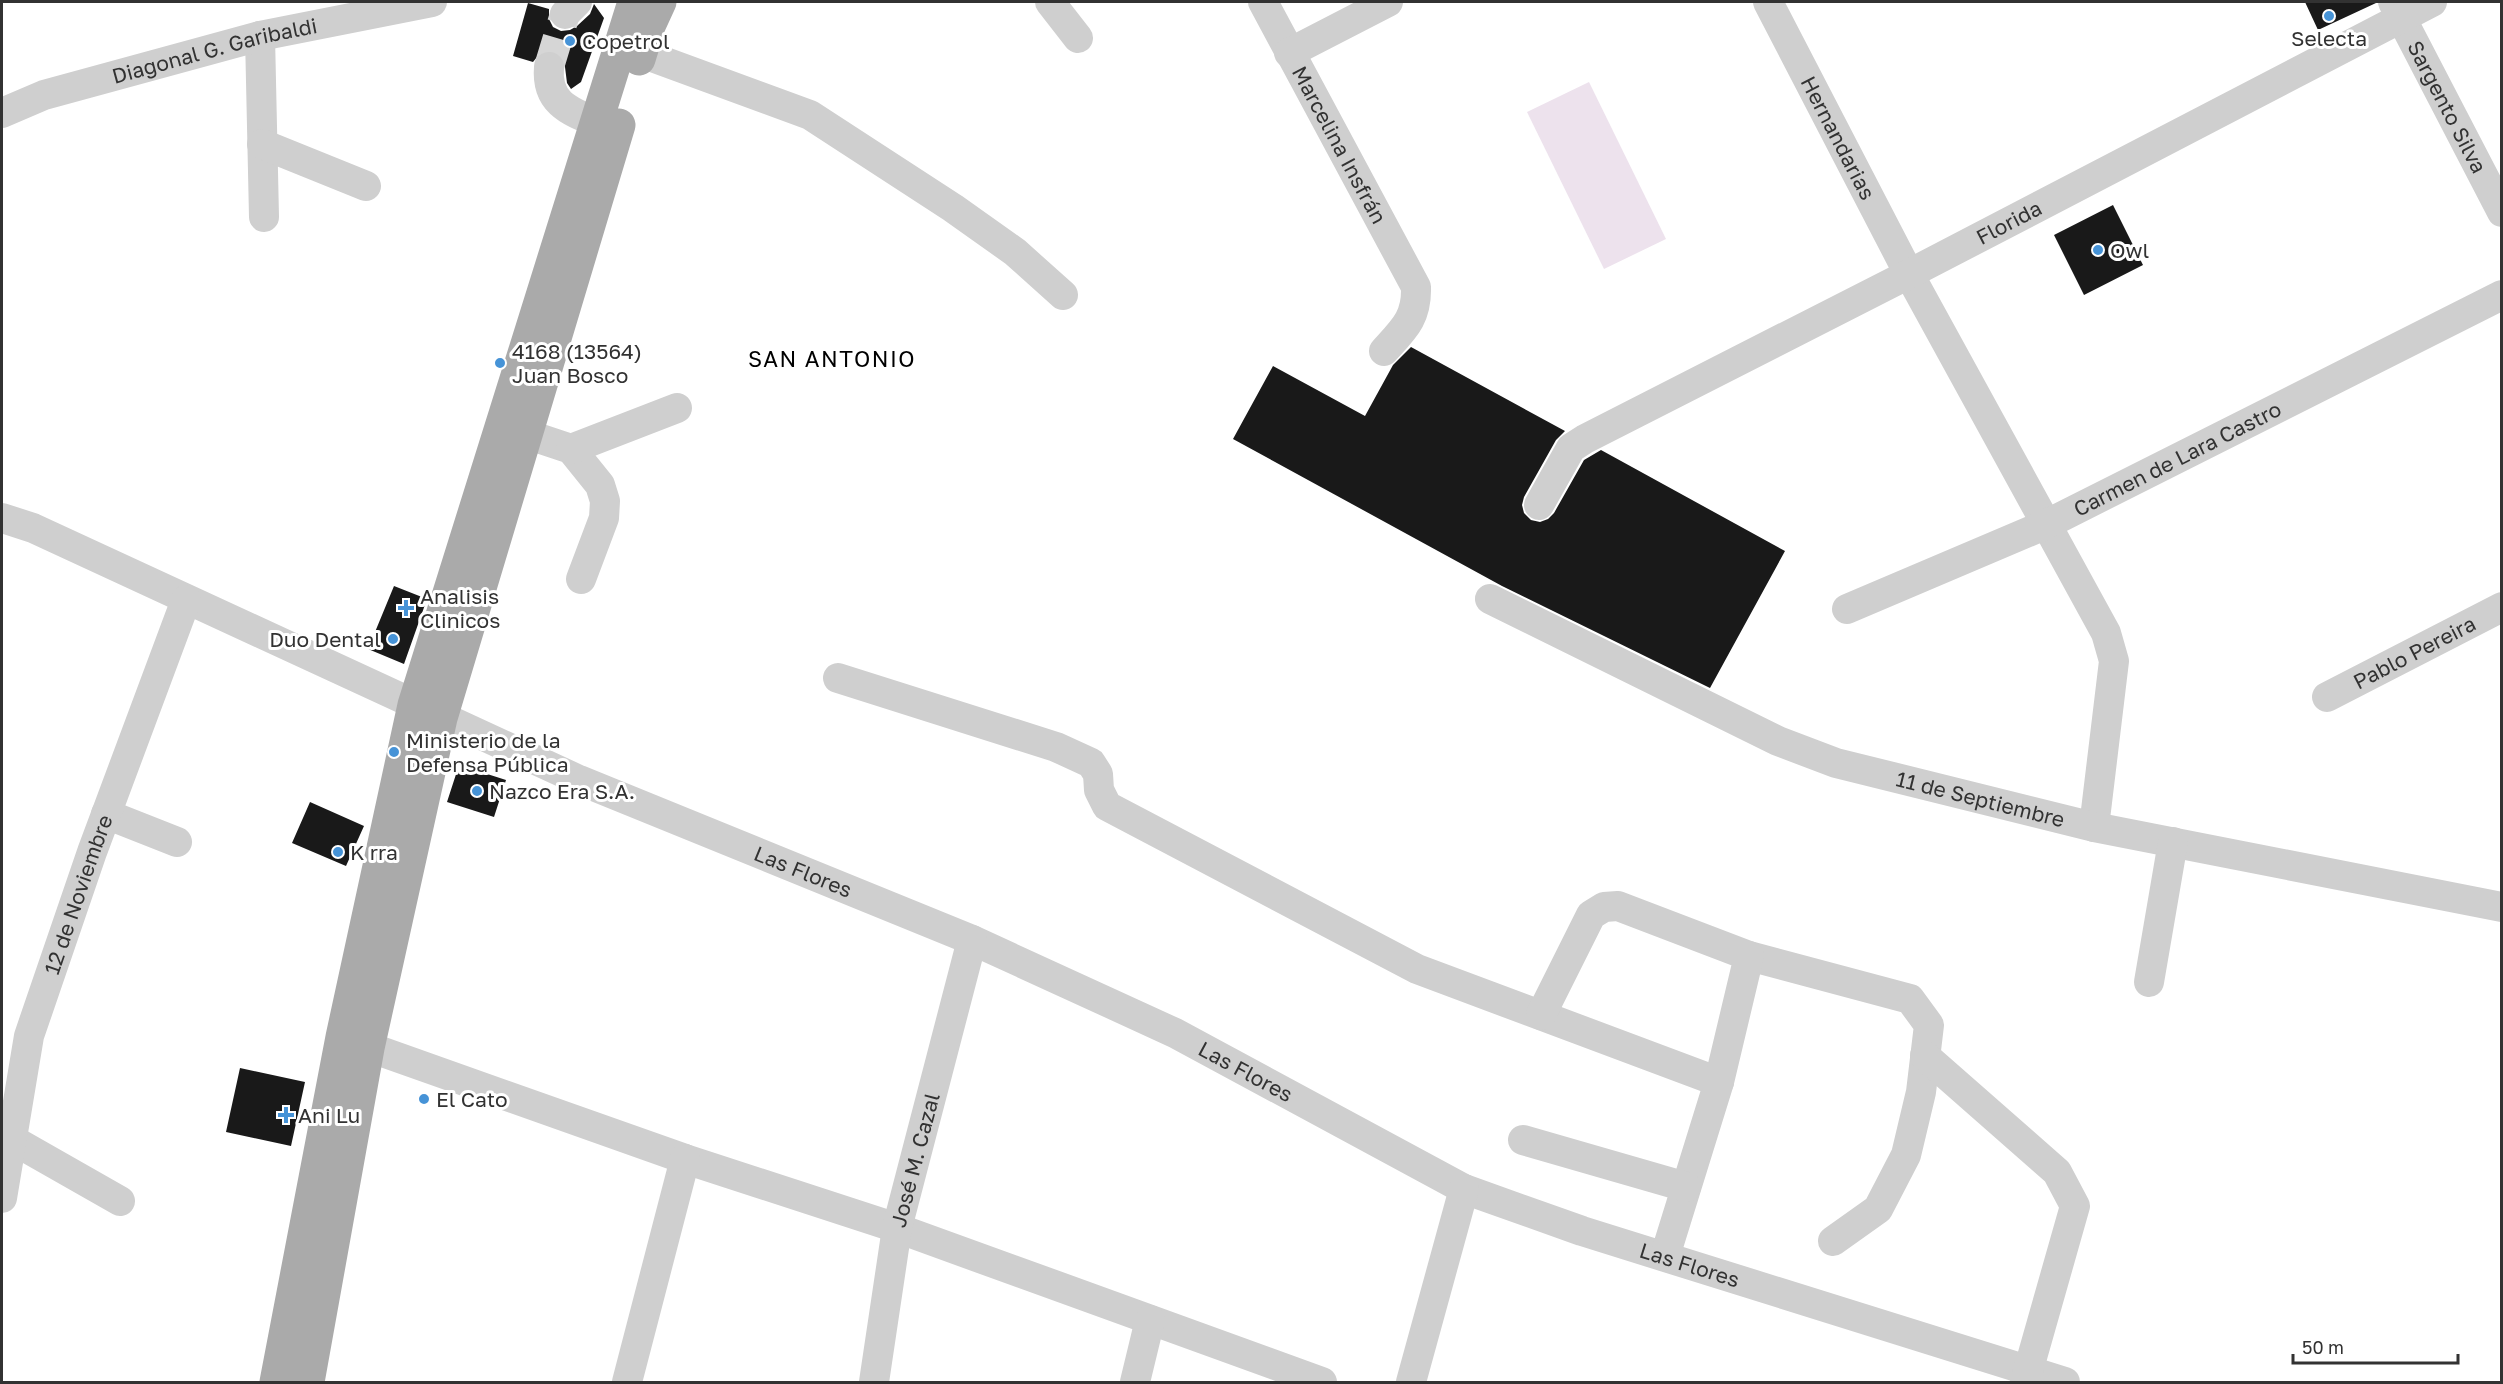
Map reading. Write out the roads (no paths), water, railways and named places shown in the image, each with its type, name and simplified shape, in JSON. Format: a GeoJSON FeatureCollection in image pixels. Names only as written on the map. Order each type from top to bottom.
{"type":"FeatureCollection","features":[{"type":"Feature","properties":{"kind":"main road"},"geometry":{"type":"LineString","coordinates":[[276,1383],[428,712],[597,122],[634,2]]}},
{"type":"Feature","properties":{"kind":"main road"},"geometry":{"type":"LineString","coordinates":[[428,712],[526,434],[649,26],[660,2]]}},
{"type":"Feature","properties":{"kind":"main road"},"geometry":{"type":"LineString","coordinates":[[308,1383],[355,1042]]}},
{"type":"Feature","properties":{"kind":"street","name":"Diagonal G. Garibaldi"},"geometry":{"type":"LineString","coordinates":[[2,113],[44,95],[260,36],[432,2]]}},
{"type":"Feature","properties":{"kind":"street"},"geometry":{"type":"LineString","coordinates":[[1050,2],[1078,38]]}},
{"type":"Feature","properties":{"kind":"street","name":"Marcelina Insfrán"},"geometry":{"type":"LineString","coordinates":[[1263,2],[1416,287],[1417,304],[1411,319],[1384,351]]}},
{"type":"Feature","properties":{"kind":"street"},"geometry":{"type":"LineString","coordinates":[[1289,53],[1388,2]]}},
{"type":"Feature","properties":{"kind":"street","name":"Hernandarias"},"geometry":{"type":"LineString","coordinates":[[1768,2],[1909,274],[2106,633],[2114,661],[2094,827]]}},
{"type":"Feature","properties":{"kind":"street","name":"Florida"},"geometry":{"type":"LineString","coordinates":[[1539,505],[1571,448],[1585,439],[1909,274],[2397,9],[2432,2]]}},
{"type":"Feature","properties":{"kind":"street","name":"Sargento Silva"},"geometry":{"type":"LineString","coordinates":[[2397,9],[2502,212]]}},
{"type":"Feature","properties":{"kind":"street"},"geometry":{"type":"LineString","coordinates":[[260,36],[264,217]]}},
{"type":"Feature","properties":{"kind":"street"},"geometry":{"type":"LineString","coordinates":[[641,53],[810,115],[962,214],[1015,252],[1064,295]]}},
{"type":"Feature","properties":{"kind":"street"},"geometry":{"type":"LineString","coordinates":[[549,67],[548,83],[553,96],[573,114],[597,122]]}},
{"type":"Feature","properties":{"kind":"street"},"geometry":{"type":"LineString","coordinates":[[262,144],[366,186]]}},
{"type":"Feature","properties":{"kind":"street","name":"Carmen de Lara Castro"},"geometry":{"type":"LineString","coordinates":[[1847,609],[2047,524],[2502,295]]}},
{"type":"Feature","properties":{"kind":"street"},"geometry":{"type":"LineString","coordinates":[[571,449],[677,408]]}},
{"type":"Feature","properties":{"kind":"street"},"geometry":{"type":"LineString","coordinates":[[526,434],[571,449],[600,485],[605,501],[604,518],[580,579]]}},
{"type":"Feature","properties":{"kind":"street","name":"Las Flores"},"geometry":{"type":"LineString","coordinates":[[2,518],[33,528],[579,780],[972,940],[1175,1033],[1464,1189],[1582,1231],[1665,1256],[2026,1377],[2065,1383]]}},
{"type":"Feature","properties":{"kind":"street","name":"11 de Septiembre"},"geometry":{"type":"LineString","coordinates":[[1490,599],[1778,741],[1836,763],[2094,827],[2502,906]]}},
{"type":"Feature","properties":{"kind":"street","name":"12 de Noviembre"},"geometry":{"type":"LineString","coordinates":[[2,1198],[29,1036],[106,814],[186,600]]}},
{"type":"Feature","properties":{"kind":"street","name":"Pablo Pereira"},"geometry":{"type":"LineString","coordinates":[[2327,697],[2502,607]]}},
{"type":"Feature","properties":{"kind":"street"},"geometry":{"type":"LineString","coordinates":[[838,678],[1056,747],[1091,763],[1098,774],[1099,790],[1107,806],[1417,969],[1719,1082]]}},
{"type":"Feature","properties":{"kind":"street"},"geometry":{"type":"LineString","coordinates":[[106,814],[177,842]]}},
{"type":"Feature","properties":{"kind":"street"},"geometry":{"type":"LineString","coordinates":[[2149,982],[2173,842]]}},
{"type":"Feature","properties":{"kind":"street"},"geometry":{"type":"LineString","coordinates":[[1541,1015],[1591,915],[1604,907],[1618,906],[1749,956],[1910,999],[1929,1025],[1921,1092],[1906,1155],[1878,1209],[1833,1241]]}},
{"type":"Feature","properties":{"kind":"street","name":"José M. Cazal"},"geometry":{"type":"LineString","coordinates":[[874,1383],[897,1228],[972,940]]}},
{"type":"Feature","properties":{"kind":"street"},"geometry":{"type":"LineString","coordinates":[[1665,1256],[1719,1082],[1749,956]]}},
{"type":"Feature","properties":{"kind":"street"},"geometry":{"type":"LineString","coordinates":[[355,1042],[685,1159],[897,1228],[1322,1383]]}},
{"type":"Feature","properties":{"kind":"street"},"geometry":{"type":"LineString","coordinates":[[1925,1056],[2056,1172],[2075,1206],[2026,1377]]}},
{"type":"Feature","properties":{"kind":"street"},"geometry":{"type":"LineString","coordinates":[[11,1139],[120,1201]]}},
{"type":"Feature","properties":{"kind":"street"},"geometry":{"type":"LineString","coordinates":[[1523,1140],[1686,1187]]}},
{"type":"Feature","properties":{"kind":"street"},"geometry":{"type":"LineString","coordinates":[[627,1383],[685,1159]]}},
{"type":"Feature","properties":{"kind":"street"},"geometry":{"type":"LineString","coordinates":[[1411,1383],[1464,1189]]}},
{"type":"Feature","properties":{"kind":"street"},"geometry":{"type":"LineString","coordinates":[[1136,1383],[1150,1320]]}},
{"type":"Feature","properties":{"kind":"tunnel"},"geometry":{"type":"LineString","coordinates":[[549,67],[565,14]]}},
{"type":"Feature","properties":{"kind":"place","name":"Selecta"},"geometry":{"type":"Point","coordinates":[2329,16]}},
{"type":"Feature","properties":{"kind":"place","name":"Copetrol"},"geometry":{"type":"Point","coordinates":[570,41]}},
{"type":"Feature","properties":{"kind":"place","name":"Owl"},"geometry":{"type":"Point","coordinates":[2098,250]}},
{"type":"Feature","properties":{"kind":"place","name":"4168 (13564) Juan Bosco"},"geometry":{"type":"Point","coordinates":[500,363]}},
{"type":"Feature","properties":{"kind":"place","name":"Analisis Clinicos"},"geometry":{"type":"Point","coordinates":[406,608]}},
{"type":"Feature","properties":{"kind":"place","name":"Duo Dental"},"geometry":{"type":"Point","coordinates":[393,639]}},
{"type":"Feature","properties":{"kind":"place","name":"Ministerio de la Defensa Pública"},"geometry":{"type":"Point","coordinates":[394,752]}},
{"type":"Feature","properties":{"kind":"place","name":"Nazco Era S.A."},"geometry":{"type":"Point","coordinates":[477,791]}},
{"type":"Feature","properties":{"kind":"place","name":"K rra"},"geometry":{"type":"Point","coordinates":[338,852]}},
{"type":"Feature","properties":{"kind":"place","name":"El Cato"},"geometry":{"type":"Point","coordinates":[424,1099]}},
{"type":"Feature","properties":{"kind":"place","name":"Ani Lu"},"geometry":{"type":"Point","coordinates":[286,1115]}},
{"type":"Feature","properties":{"kind":"district","name":"SAN ANTONIO"},"geometry":{"type":"Point","coordinates":[832,358]}}]}
